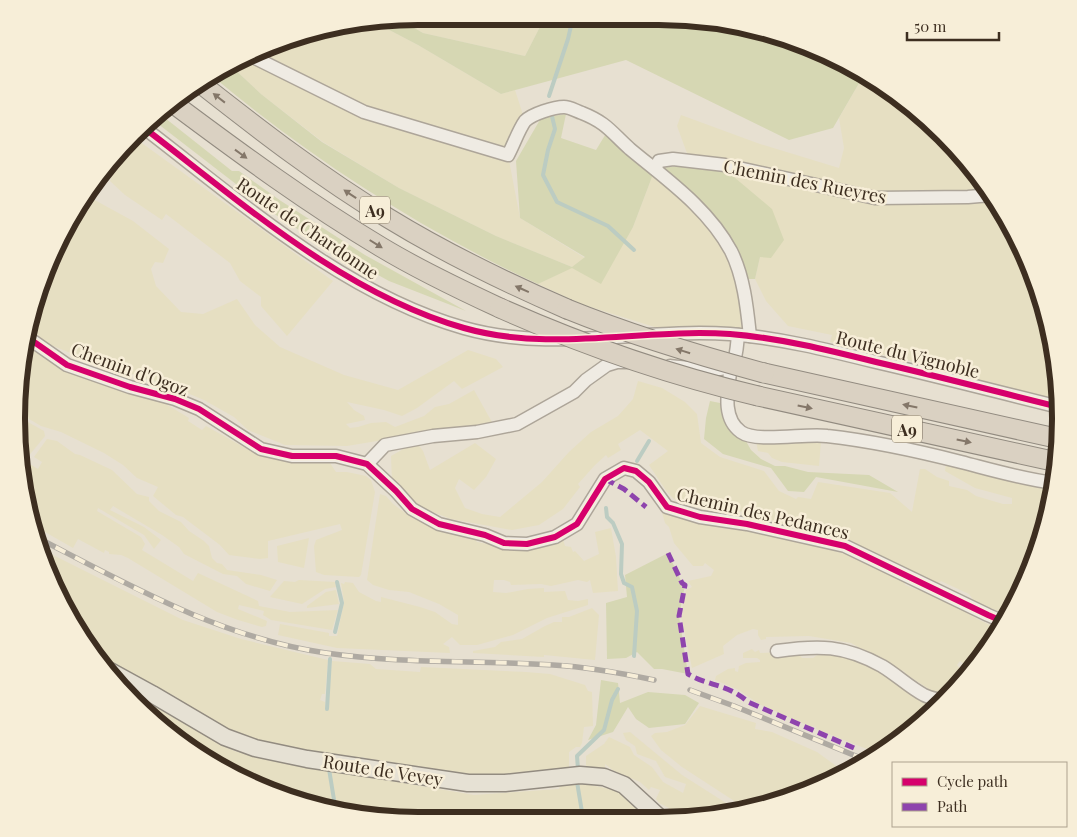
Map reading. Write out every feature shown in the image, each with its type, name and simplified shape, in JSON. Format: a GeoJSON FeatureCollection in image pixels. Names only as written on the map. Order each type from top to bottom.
{"type":"FeatureCollection","features":[{"type":"Feature","properties":{"kind":"highway","name":"A9"},"geometry":{"type":"LineString","coordinates":[[206,88],[321,175],[387,218],[465,262],[567,309],[612,327],[689,352],[764,373],[1051,437]]}},
{"type":"Feature","properties":{"kind":"highway","name":"A9"},"geometry":{"type":"LineString","coordinates":[[178,107],[277,180],[348,227],[442,281],[541,327],[684,377],[758,396],[1050,460]]}},
{"type":"Feature","properties":{"kind":"main road","name":"Route de Vevey"},"geometry":{"type":"LineString","coordinates":[[123,678],[225,737],[255,748],[307,759],[468,783],[505,783],[580,775],[604,777],[624,785],[653,812]]}},
{"type":"Feature","properties":{"kind":"street"},"geometry":{"type":"LineString","coordinates":[[258,60],[364,112],[508,155],[525,121],[548,109],[564,107],[596,119],[609,127],[629,148],[689,198],[731,251],[741,279],[748,312],[744,336],[732,365],[728,396],[729,414],[737,429],[748,436],[773,437],[816,434],[835,436],[930,454],[1047,482]]}},
{"type":"Feature","properties":{"kind":"street","name":"Route de Chardonne"},"geometry":{"type":"LineString","coordinates":[[149,132],[284,235],[324,262],[373,291],[428,316],[493,335],[532,340],[562,341],[677,334],[744,336]]}},
{"type":"Feature","properties":{"kind":"street","name":"Chemin des Rueyres"},"geometry":{"type":"LineString","coordinates":[[655,169],[659,161],[673,159],[699,161],[774,175],[831,190],[875,198],[968,198],[983,196]]}},
{"type":"Feature","properties":{"kind":"street","name":"Route du Vignoble"},"geometry":{"type":"LineString","coordinates":[[744,336],[808,345],[1051,405]]}},
{"type":"Feature","properties":{"kind":"street","name":"Chemin d'Ogoz"},"geometry":{"type":"LineString","coordinates":[[33,341],[66,365],[130,387],[175,399],[199,410],[261,449],[292,456],[336,456],[367,464]]}},
{"type":"Feature","properties":{"kind":"street"},"geometry":{"type":"LineString","coordinates":[[367,464],[385,444],[433,436],[477,432],[517,424],[574,392],[597,371],[613,362],[625,361],[714,370],[732,365]]}},
{"type":"Feature","properties":{"kind":"street","name":"Chemin des Pedances"},"geometry":{"type":"LineString","coordinates":[[367,464],[412,509],[439,524],[485,535],[504,543],[527,544],[555,537],[577,524],[605,479],[624,468],[636,471],[649,482],[667,507],[700,517],[747,524],[845,546],[997,619]]}},
{"type":"Feature","properties":{"kind":"street"},"geometry":{"type":"LineString","coordinates":[[777,651],[803,647],[828,647],[853,652],[882,667],[925,695],[936,698]]}},
{"type":"Feature","properties":{"kind":"shaded area"},"geometry":{"type":"Polygon","coordinates":[[[410,25],[541,25],[525,56],[423,33],[410,25]]]}},
{"type":"Feature","properties":{"kind":"shaded area"},"geometry":{"type":"Polygon","coordinates":[[[383,27],[501,94],[515,90],[525,121],[508,155],[520,218],[585,258],[573,267],[633,227],[655,169],[731,251],[750,336],[677,334],[581,304],[538,284],[572,267],[496,236],[399,188],[323,142],[261,94],[236,70],[268,55],[317,38],[383,27]]]}},
{"type":"Feature","properties":{"kind":"shaded area"},"geometry":{"type":"Polygon","coordinates":[[[860,81],[898,106],[918,123],[937,140],[971,179],[986,200],[1011,244],[1031,292],[1039,317],[1049,367],[1051,398],[830,342],[832,335],[788,326],[766,301],[755,279],[760,257],[691,164],[677,126],[681,115],[760,144],[839,168],[844,148],[839,118],[860,81]]]}},
{"type":"Feature","properties":{"kind":"shaded area"},"geometry":{"type":"Polygon","coordinates":[[[139,141],[333,281],[287,336],[261,306],[261,297],[240,281],[230,263],[166,214],[162,220],[125,195],[110,181],[114,170],[139,141]]]}},
{"type":"Feature","properties":{"kind":"shaded area"},"geometry":{"type":"Polygon","coordinates":[[[92,199],[133,221],[169,249],[163,263],[155,262],[151,269],[156,286],[181,312],[203,314],[237,299],[255,325],[280,347],[344,375],[398,390],[468,350],[496,359],[503,367],[462,389],[454,381],[417,408],[402,416],[347,402],[354,410],[364,416],[365,420],[346,424],[350,428],[386,422],[395,427],[424,416],[435,407],[449,404],[474,390],[493,424],[469,428],[433,429],[347,446],[285,445],[248,430],[234,417],[204,400],[173,387],[87,360],[51,345],[35,334],[38,317],[55,268],[66,244],[92,199]]]}},
{"type":"Feature","properties":{"kind":"shaded area"},"geometry":{"type":"Polygon","coordinates":[[[32,349],[65,369],[156,398],[189,418],[188,421],[202,430],[206,426],[256,454],[284,459],[328,460],[336,472],[366,476],[371,480],[375,492],[361,575],[359,577],[324,575],[316,572],[314,546],[316,540],[342,530],[340,524],[268,541],[268,558],[260,559],[229,555],[220,545],[183,517],[176,515],[153,496],[158,487],[137,478],[123,465],[104,453],[61,432],[41,426],[25,417],[28,367],[32,349]]]}},
{"type":"Feature","properties":{"kind":"shaded area"},"geometry":{"type":"Polygon","coordinates":[[[638,381],[662,388],[685,402],[697,414],[701,443],[720,457],[764,471],[779,491],[796,499],[798,497],[811,499],[818,482],[890,493],[912,512],[920,469],[925,469],[937,477],[949,481],[949,486],[967,490],[976,496],[1003,504],[1012,504],[1012,498],[975,488],[945,471],[946,463],[1036,484],[1045,488],[1039,520],[1031,545],[1022,569],[1001,612],[974,601],[969,594],[941,581],[937,584],[868,549],[836,536],[793,527],[729,508],[730,512],[691,505],[674,499],[649,465],[668,451],[640,430],[618,444],[621,450],[608,458],[606,455],[595,465],[578,484],[580,487],[563,509],[539,525],[512,530],[451,519],[422,508],[396,488],[392,481],[391,456],[416,442],[423,451],[430,470],[475,443],[496,459],[486,477],[474,490],[459,479],[455,488],[465,508],[482,514],[500,517],[542,482],[569,452],[591,432],[618,416],[633,399],[638,381]]]}},
{"type":"Feature","properties":{"kind":"shaded area"},"geometry":{"type":"Polygon","coordinates":[[[25,420],[44,431],[45,436],[27,458],[25,420]]]}},
{"type":"Feature","properties":{"kind":"shaded area"},"geometry":{"type":"Polygon","coordinates":[[[47,439],[57,441],[75,454],[112,470],[137,494],[149,497],[149,501],[159,511],[181,522],[189,531],[204,541],[209,546],[212,558],[217,563],[222,564],[227,570],[261,575],[277,580],[270,591],[246,584],[237,576],[223,574],[184,554],[179,547],[162,535],[113,506],[110,510],[144,527],[161,540],[154,549],[144,535],[98,508],[97,511],[141,537],[145,544],[142,550],[193,581],[198,573],[258,601],[259,606],[290,612],[338,610],[332,630],[271,620],[263,615],[264,611],[239,605],[238,609],[267,621],[266,626],[262,627],[238,620],[217,612],[128,558],[109,554],[105,550],[104,553],[78,539],[73,548],[41,530],[28,464],[38,469],[42,462],[34,457],[47,439]]]}},
{"type":"Feature","properties":{"kind":"shaded area"},"geometry":{"type":"Polygon","coordinates":[[[756,441],[821,441],[819,466],[782,462],[772,458],[768,453],[758,451],[756,441]]]}},
{"type":"Feature","properties":{"kind":"shaded area"},"geometry":{"type":"Polygon","coordinates":[[[380,494],[386,496],[408,515],[473,537],[477,542],[498,546],[562,536],[565,546],[571,547],[573,552],[575,551],[584,561],[599,554],[595,532],[611,528],[616,557],[618,591],[593,593],[590,580],[587,582],[578,580],[551,586],[541,584],[511,585],[510,582],[504,580],[494,580],[493,592],[506,593],[544,588],[544,592],[565,591],[568,600],[588,599],[588,605],[547,618],[513,635],[477,645],[460,645],[452,637],[443,644],[449,647],[450,653],[337,648],[278,635],[280,624],[329,633],[329,636],[337,636],[344,602],[341,583],[344,584],[345,582],[353,583],[359,592],[376,601],[381,602],[381,597],[420,607],[435,612],[452,624],[458,625],[458,615],[439,604],[409,592],[389,590],[373,585],[367,580],[380,494]]]}},
{"type":"Feature","properties":{"kind":"shaded area"},"geometry":{"type":"Polygon","coordinates":[[[661,509],[783,539],[784,537],[834,548],[834,551],[845,554],[905,582],[905,585],[918,590],[919,588],[951,603],[992,626],[965,665],[960,661],[957,665],[961,670],[941,693],[932,691],[905,672],[851,643],[809,636],[766,637],[766,639],[761,640],[758,630],[753,629],[737,635],[723,646],[724,654],[692,668],[681,615],[686,590],[692,587],[688,581],[711,576],[714,570],[705,563],[703,566],[693,566],[674,543],[669,527],[665,523],[661,509]]]}},
{"type":"Feature","properties":{"kind":"shaded area"},"geometry":{"type":"Polygon","coordinates":[[[309,538],[304,568],[278,562],[277,546],[309,538]]]}},
{"type":"Feature","properties":{"kind":"shaded area"},"geometry":{"type":"Polygon","coordinates":[[[49,553],[183,620],[241,639],[328,660],[325,694],[322,694],[320,700],[325,702],[325,710],[328,710],[332,661],[370,664],[376,669],[420,672],[421,667],[526,672],[550,674],[585,685],[588,691],[592,692],[593,726],[584,727],[580,747],[576,747],[569,752],[569,769],[486,777],[486,775],[478,775],[478,778],[368,761],[368,759],[362,757],[359,760],[305,752],[249,739],[230,732],[177,700],[178,698],[171,694],[170,697],[106,658],[78,615],[66,593],[49,553]]]}},
{"type":"Feature","properties":{"kind":"shaded area"},"geometry":{"type":"Polygon","coordinates":[[[299,580],[335,582],[336,587],[325,589],[302,604],[270,597],[284,581],[295,582],[299,580]]]}},
{"type":"Feature","properties":{"kind":"shaded area"},"geometry":{"type":"Polygon","coordinates":[[[336,590],[339,604],[307,608],[307,606],[326,592],[336,590]]]}},
{"type":"Feature","properties":{"kind":"shaded area"},"geometry":{"type":"Polygon","coordinates":[[[592,608],[599,615],[595,660],[544,655],[544,657],[473,653],[473,651],[495,647],[501,642],[522,639],[554,622],[562,622],[562,617],[569,617],[592,608]]]}},
{"type":"Feature","properties":{"kind":"shaded area"},"geometry":{"type":"Polygon","coordinates":[[[752,649],[755,652],[759,650],[760,653],[796,651],[802,658],[813,658],[823,651],[851,655],[933,701],[898,731],[870,750],[759,704],[739,690],[715,680],[716,676],[728,669],[735,668],[735,671],[738,672],[739,666],[746,663],[760,662],[757,658],[743,658],[743,653],[752,649]]]}},
{"type":"Feature","properties":{"kind":"shaded area"},"geometry":{"type":"Polygon","coordinates":[[[143,699],[223,746],[237,752],[268,760],[474,795],[559,789],[560,786],[585,784],[616,790],[642,812],[393,811],[367,809],[317,799],[268,782],[222,759],[179,731],[143,699]]]}},
{"type":"Feature","properties":{"kind":"shaded area"},"geometry":{"type":"Polygon","coordinates":[[[700,706],[756,723],[755,729],[772,732],[817,752],[839,768],[785,791],[738,803],[682,767],[661,750],[651,736],[655,733],[667,732],[685,725],[700,706]]]}},
{"type":"Feature","properties":{"kind":"shaded area"},"geometry":{"type":"Polygon","coordinates":[[[630,732],[682,775],[729,805],[710,809],[667,812],[669,808],[659,803],[656,799],[660,790],[651,787],[649,790],[640,782],[614,771],[605,764],[605,771],[586,770],[586,756],[604,744],[609,737],[630,747],[634,755],[652,767],[663,782],[683,793],[686,784],[665,777],[656,761],[637,754],[635,746],[626,740],[623,733],[630,732]]]}},
{"type":"Feature","properties":{"kind":"green space"},"geometry":{"type":"Polygon","coordinates":[[[410,25],[423,33],[525,56],[541,25],[684,26],[710,28],[760,38],[809,55],[860,81],[833,128],[789,140],[626,60],[501,94],[383,27],[410,25]]]}},
{"type":"Feature","properties":{"kind":"green space"},"geometry":{"type":"Polygon","coordinates":[[[236,70],[261,94],[322,142],[399,188],[496,236],[572,267],[585,257],[520,218],[516,161],[541,118],[566,114],[561,138],[596,150],[607,132],[655,169],[633,227],[601,284],[572,268],[538,284],[494,263],[409,216],[327,163],[249,106],[218,81],[236,70]]]}},
{"type":"Feature","properties":{"kind":"green space"},"geometry":{"type":"Polygon","coordinates":[[[165,118],[232,171],[239,171],[281,201],[365,255],[466,311],[389,281],[318,242],[280,218],[158,124],[165,118]]]}},
{"type":"Feature","properties":{"kind":"green space"},"geometry":{"type":"Polygon","coordinates":[[[691,164],[728,172],[772,209],[784,240],[771,258],[760,257],[755,279],[741,279],[731,251],[655,169],[691,164]]]}},
{"type":"Feature","properties":{"kind":"green space"},"geometry":{"type":"Polygon","coordinates":[[[710,401],[725,404],[751,450],[761,459],[775,466],[785,466],[808,472],[869,475],[898,492],[816,477],[804,492],[788,491],[771,468],[723,454],[704,439],[710,401]]]}},
{"type":"Feature","properties":{"kind":"green space"},"geometry":{"type":"Polygon","coordinates":[[[668,553],[682,583],[685,585],[679,616],[688,674],[654,669],[637,652],[626,658],[607,659],[606,603],[627,597],[625,575],[668,553]]]}},
{"type":"Feature","properties":{"kind":"green space"},"geometry":{"type":"Polygon","coordinates":[[[601,680],[618,683],[620,703],[648,692],[685,695],[699,703],[685,724],[649,728],[636,719],[628,707],[613,732],[588,740],[596,725],[601,680]]]}},
{"type":"Feature","properties":{"kind":"waterway"},"geometry":{"type":"LineString","coordinates":[[549,96],[571,25]]}},
{"type":"Feature","properties":{"kind":"waterway"},"geometry":{"type":"LineString","coordinates":[[551,112],[555,129],[543,175],[557,202],[608,226],[634,250]]}},
{"type":"Feature","properties":{"kind":"waterway"},"geometry":{"type":"LineString","coordinates":[[637,461],[649,441]]}},
{"type":"Feature","properties":{"kind":"waterway"},"geometry":{"type":"LineString","coordinates":[[606,508],[607,517],[613,523],[622,544],[621,574],[624,583],[632,587],[637,611],[634,656]]}},
{"type":"Feature","properties":{"kind":"waterway"},"geometry":{"type":"LineString","coordinates":[[335,632],[342,603],[337,582]]}},
{"type":"Feature","properties":{"kind":"waterway"},"geometry":{"type":"LineString","coordinates":[[327,709],[330,659]]}},
{"type":"Feature","properties":{"kind":"waterway"},"geometry":{"type":"LineString","coordinates":[[578,769],[577,756],[604,730],[612,700],[618,689]]}},
{"type":"Feature","properties":{"kind":"waterway"},"geometry":{"type":"LineString","coordinates":[[329,769],[334,802]]}},
{"type":"Feature","properties":{"kind":"waterway"},"geometry":{"type":"LineString","coordinates":[[577,782],[582,812]]}},
{"type":"Feature","properties":{"kind":"railway"},"geometry":{"type":"LineString","coordinates":[[45,542],[141,591],[177,607],[249,635],[287,646],[326,653],[382,659],[566,666],[654,680]]}},
{"type":"Feature","properties":{"kind":"railway"},"geometry":{"type":"LineString","coordinates":[[690,690],[858,757]]}},
{"type":"Feature","properties":{"kind":"marked path"},"geometry":{"type":"LineString","coordinates":[[605,479],[624,489],[646,507]]}},
{"type":"Feature","properties":{"kind":"marked path"},"geometry":{"type":"LineString","coordinates":[[668,553],[682,583],[685,585],[679,616],[688,674],[726,688],[748,702],[854,748]]}},
{"type":"Feature","properties":{"kind":"cycle path"},"geometry":{"type":"LineString","coordinates":[[149,132],[256,215],[336,269],[377,293],[420,313],[464,328],[530,339],[697,333],[749,336],[786,341],[822,349],[1051,405]]}},
{"type":"Feature","properties":{"kind":"cycle path"},"geometry":{"type":"LineString","coordinates":[[33,341],[67,365],[130,387],[175,399],[199,409],[261,449],[292,456],[336,456],[367,464],[412,509],[439,524],[485,535],[504,543],[527,544],[555,537],[577,524],[605,479],[624,468],[636,471],[649,482],[667,507],[700,517],[747,524],[845,546],[997,619]]}}]}
